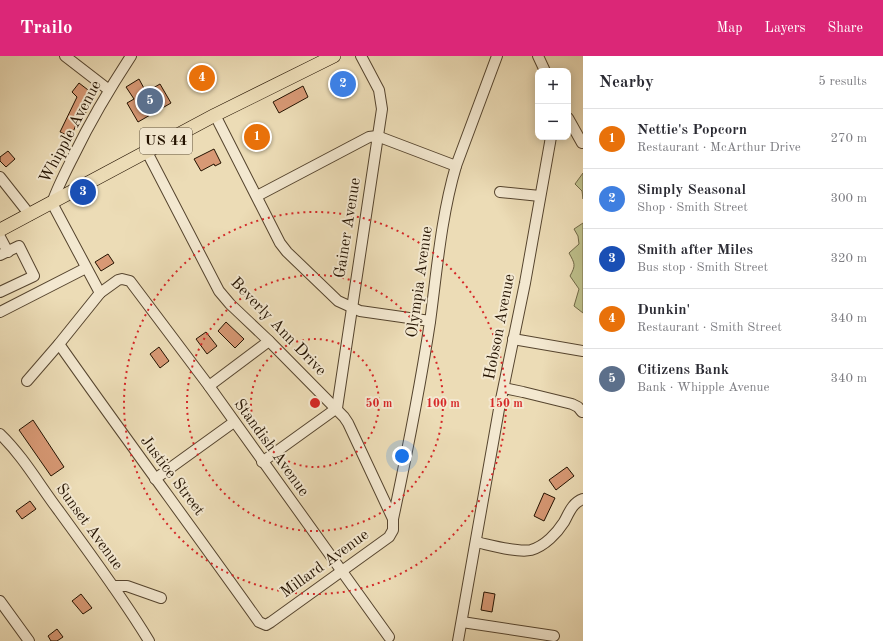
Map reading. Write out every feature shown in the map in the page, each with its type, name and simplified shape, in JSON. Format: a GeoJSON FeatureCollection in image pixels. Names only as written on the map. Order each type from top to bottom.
{"type":"FeatureCollection","features":[{"type":"Feature","properties":{"kind":"main road","name":"US 44"},"geometry":{"type":"LineString","coordinates":[[0,230],[215,115],[334,56]]}},
{"type":"Feature","properties":{"kind":"street"},"geometry":{"type":"LineString","coordinates":[[65,56],[109,90]]}},
{"type":"Feature","properties":{"kind":"street","name":"Whipple Avenue"},"geometry":{"type":"LineString","coordinates":[[52,203],[57,189],[85,132],[109,90],[131,56]]}},
{"type":"Feature","properties":{"kind":"street","name":"Gainer Avenue"},"geometry":{"type":"LineString","coordinates":[[337,408],[382,109],[379,90],[361,56]]}},
{"type":"Feature","properties":{"kind":"street","name":"Olympia Avenue"},"geometry":{"type":"LineString","coordinates":[[393,519],[420,384],[450,184],[497,56]]}},
{"type":"Feature","properties":{"kind":"street"},"geometry":{"type":"LineString","coordinates":[[538,56],[544,68]]}},
{"type":"Feature","properties":{"kind":"street"},"geometry":{"type":"LineString","coordinates":[[215,115],[283,247],[338,301],[360,311],[430,321]]}},
{"type":"Feature","properties":{"kind":"street"},"geometry":{"type":"LineString","coordinates":[[571,123],[582,143]]}},
{"type":"Feature","properties":{"kind":"street"},"geometry":{"type":"LineString","coordinates":[[257,196],[369,137],[377,136],[456,166]]}},
{"type":"Feature","properties":{"kind":"street","name":"Hobson Avenue"},"geometry":{"type":"LineString","coordinates":[[458,641],[550,140]]}},
{"type":"Feature","properties":{"kind":"street","name":"Beverly Ann Drive"},"geometry":{"type":"LineString","coordinates":[[147,152],[219,291],[230,304],[337,408],[348,423],[393,519]]}},
{"type":"Feature","properties":{"kind":"street"},"geometry":{"type":"LineString","coordinates":[[0,177],[30,215]]}},
{"type":"Feature","properties":{"kind":"street"},"geometry":{"type":"LineString","coordinates":[[500,192],[540,196]]}},
{"type":"Feature","properties":{"kind":"street"},"geometry":{"type":"LineString","coordinates":[[28,381],[100,293],[52,203]]}},
{"type":"Feature","properties":{"kind":"street"},"geometry":{"type":"LineString","coordinates":[[0,237],[4,253],[19,246],[34,276],[0,292]]}},
{"type":"Feature","properties":{"kind":"street"},"geometry":{"type":"LineString","coordinates":[[0,312],[86,268]]}},
{"type":"Feature","properties":{"kind":"street","name":"Standish Avenue"},"geometry":{"type":"LineString","coordinates":[[100,293],[118,280],[126,279],[130,281],[209,386],[262,462],[389,637]]}},
{"type":"Feature","properties":{"kind":"street"},"geometry":{"type":"LineString","coordinates":[[513,338],[583,352]]}},
{"type":"Feature","properties":{"kind":"street"},"geometry":{"type":"LineString","coordinates":[[209,386],[269,341]]}},
{"type":"Feature","properties":{"kind":"street","name":"Justice Street"},"geometry":{"type":"LineString","coordinates":[[59,344],[124,437],[259,622],[262,624]]}},
{"type":"Feature","properties":{"kind":"street"},"geometry":{"type":"LineString","coordinates":[[504,388],[572,404],[578,407],[582,412]]}},
{"type":"Feature","properties":{"kind":"street"},"geometry":{"type":"LineString","coordinates":[[262,462],[337,408]]}},
{"type":"Feature","properties":{"kind":"street"},"geometry":{"type":"LineString","coordinates":[[155,479],[234,422]]}},
{"type":"Feature","properties":{"kind":"street","name":"Sunset Avenue"},"geometry":{"type":"LineString","coordinates":[[0,434],[20,458],[130,609],[149,641]]}},
{"type":"Feature","properties":{"kind":"street"},"geometry":{"type":"LineString","coordinates":[[476,542],[507,548],[531,550],[554,535],[576,502],[583,499]]}},
{"type":"Feature","properties":{"kind":"street","name":"Millard Avenue"},"geometry":{"type":"LineString","coordinates":[[262,624],[266,625],[271,622],[389,537],[393,530],[393,519]]}},
{"type":"Feature","properties":{"kind":"street"},"geometry":{"type":"LineString","coordinates":[[113,586],[127,586],[161,598]]}},
{"type":"Feature","properties":{"kind":"street"},"geometry":{"type":"LineString","coordinates":[[0,602],[29,641]]}},
{"type":"Feature","properties":{"kind":"street"},"geometry":{"type":"LineString","coordinates":[[462,622],[554,636]]}},
{"type":"Feature","properties":{"kind":"green space"},"geometry":{"type":"Polygon","coordinates":[[[583,173],[583,199],[582,191],[575,184],[583,173]]]}},
{"type":"Feature","properties":{"kind":"green space"},"geometry":{"type":"Polygon","coordinates":[[[583,223],[583,313],[574,306],[579,289],[570,276],[574,264],[569,253],[579,244],[578,236],[574,229],[583,223]]]}},
{"type":"Feature","properties":{"kind":"building"},"geometry":{"type":"Polygon","coordinates":[[[202,67],[209,79],[212,77],[215,84],[201,91],[192,72],[202,67]]]}},
{"type":"Feature","properties":{"kind":"building"},"geometry":{"type":"Polygon","coordinates":[[[139,79],[146,92],[160,84],[171,103],[138,122],[127,103],[134,99],[126,87],[139,79]]]}},
{"type":"Feature","properties":{"kind":"building"},"geometry":{"type":"Polygon","coordinates":[[[79,83],[92,93],[79,109],[86,112],[81,122],[78,120],[71,137],[60,132],[77,97],[72,92],[79,83]]]}},
{"type":"Feature","properties":{"kind":"building"},"geometry":{"type":"Polygon","coordinates":[[[303,86],[308,97],[279,113],[273,102],[303,86]]]}},
{"type":"Feature","properties":{"kind":"building"},"geometry":{"type":"Polygon","coordinates":[[[259,125],[268,144],[256,150],[246,132],[259,125]]]}},
{"type":"Feature","properties":{"kind":"building"},"geometry":{"type":"Polygon","coordinates":[[[214,149],[221,163],[215,166],[214,164],[201,171],[194,159],[214,149]]]}},
{"type":"Feature","properties":{"kind":"building"},"geometry":{"type":"Polygon","coordinates":[[[8,151],[15,159],[6,167],[0,161],[0,157],[8,151]]]}},
{"type":"Feature","properties":{"kind":"building"},"geometry":{"type":"Polygon","coordinates":[[[108,254],[114,263],[101,271],[95,262],[108,254]]]}},
{"type":"Feature","properties":{"kind":"building"},"geometry":{"type":"Polygon","coordinates":[[[226,322],[244,339],[235,348],[218,331],[226,322]]]}},
{"type":"Feature","properties":{"kind":"building"},"geometry":{"type":"Polygon","coordinates":[[[206,332],[217,346],[207,354],[196,339],[206,332]]]}},
{"type":"Feature","properties":{"kind":"building"},"geometry":{"type":"Polygon","coordinates":[[[159,347],[169,361],[160,368],[150,354],[159,347]]]}},
{"type":"Feature","properties":{"kind":"building"},"geometry":{"type":"Polygon","coordinates":[[[33,420],[64,467],[51,476],[19,430],[33,420]]]}},
{"type":"Feature","properties":{"kind":"building"},"geometry":{"type":"Polygon","coordinates":[[[567,467],[574,476],[556,490],[549,480],[567,467]]]}},
{"type":"Feature","properties":{"kind":"building"},"geometry":{"type":"Polygon","coordinates":[[[544,493],[555,498],[544,521],[534,516],[544,493]]]}},
{"type":"Feature","properties":{"kind":"building"},"geometry":{"type":"Polygon","coordinates":[[[30,501],[36,509],[22,519],[16,511],[30,501]]]}},
{"type":"Feature","properties":{"kind":"building"},"geometry":{"type":"Polygon","coordinates":[[[484,592],[495,594],[492,612],[481,610],[484,592]]]}},
{"type":"Feature","properties":{"kind":"building"},"geometry":{"type":"Polygon","coordinates":[[[81,594],[92,608],[83,614],[72,601],[81,594]]]}},
{"type":"Feature","properties":{"kind":"building"},"geometry":{"type":"Polygon","coordinates":[[[57,629],[63,637],[57,641],[51,641],[48,636],[57,629]]]}},
{"type":"Feature","properties":{"kind":"place","name":"Dunkin'"},"geometry":{"type":"Point","coordinates":[202,78]}},
{"type":"Feature","properties":{"kind":"place","name":"Simply Seasonal"},"geometry":{"type":"Point","coordinates":[343,84]}},
{"type":"Feature","properties":{"kind":"place","name":"Citizens Bank"},"geometry":{"type":"Point","coordinates":[150,101]}},
{"type":"Feature","properties":{"kind":"place","name":"Nettie's Popcorn"},"geometry":{"type":"Point","coordinates":[257,137]}},
{"type":"Feature","properties":{"kind":"place","name":"Smith after Miles"},"geometry":{"type":"Point","coordinates":[83,192]}}]}
